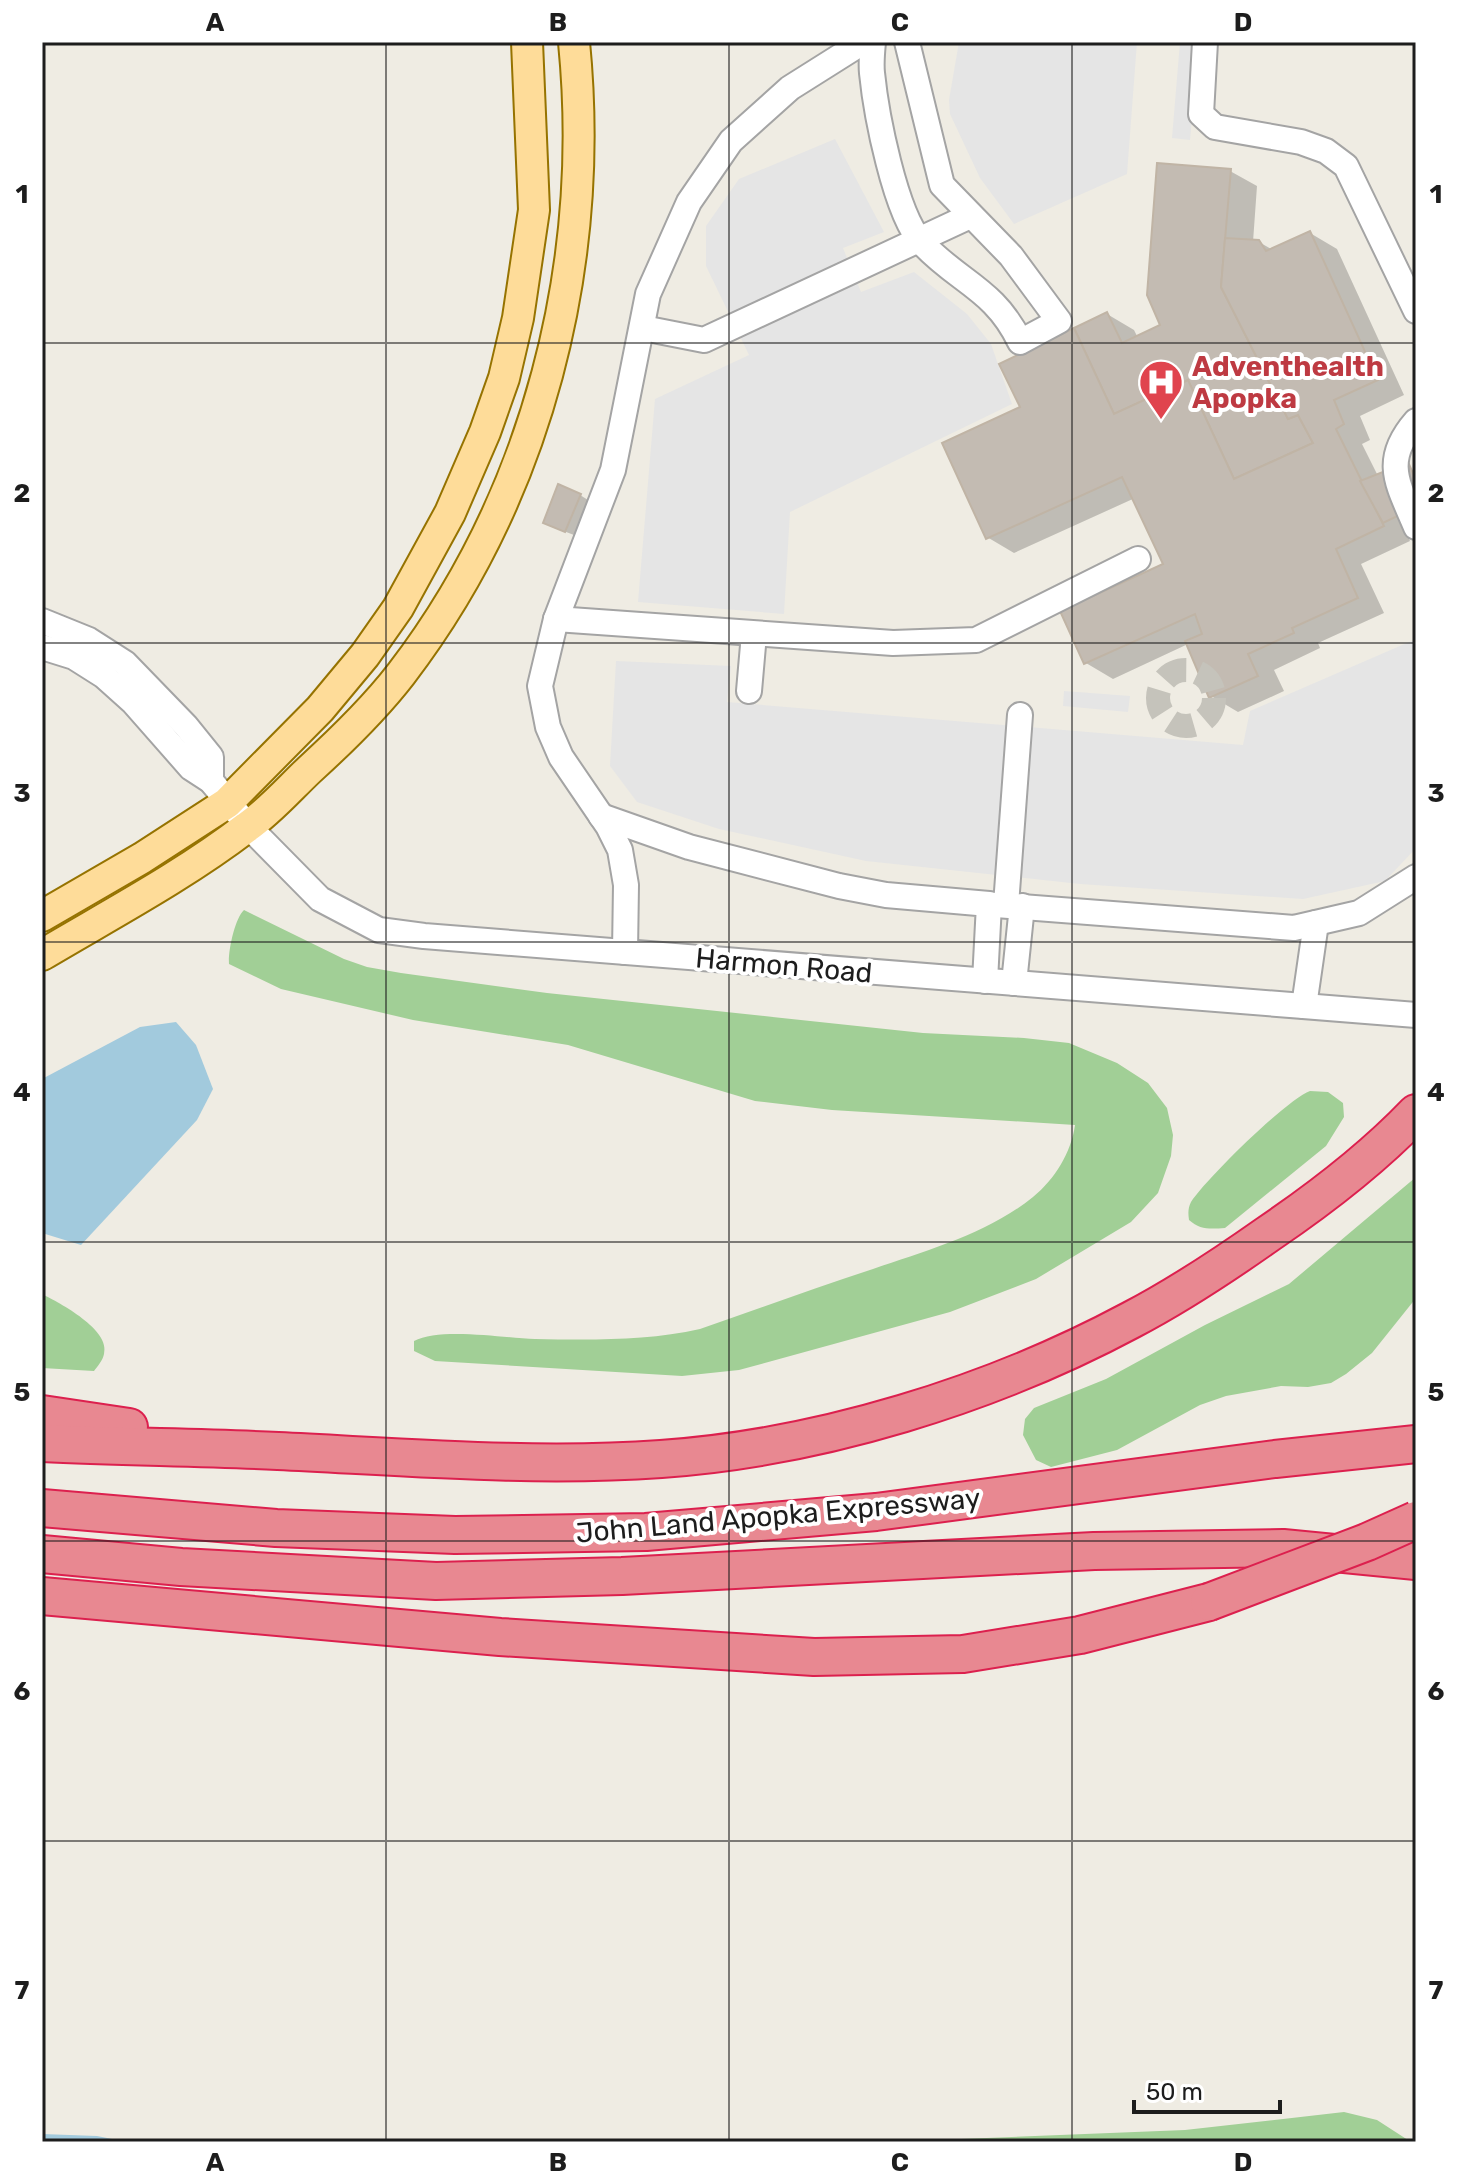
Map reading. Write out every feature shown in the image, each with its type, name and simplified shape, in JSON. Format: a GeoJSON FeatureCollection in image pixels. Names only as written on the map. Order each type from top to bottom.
{"type":"FeatureCollection","features":[{"type":"Feature","properties":{"kind":"highway"},"geometry":{"type":"LineString","coordinates":[[42,1443],[405,1458],[574,1461],[663,1459],[799,1439],[896,1414],[980,1387],[1133,1320],[1228,1262],[1297,1214],[1367,1159],[1416,1113]]}},
{"type":"Feature","properties":{"kind":"highway"},"geometry":{"type":"LineString","coordinates":[[42,1414],[273,1451]]}},
{"type":"Feature","properties":{"kind":"highway","name":"John Land Apopka Expressway"},"geometry":{"type":"LineString","coordinates":[[42,1508],[276,1528],[366,1532],[455,1535],[646,1532],[876,1512],[1275,1459],[1416,1444]]}},
{"type":"Feature","properties":{"kind":"highway"},"geometry":{"type":"LineString","coordinates":[[42,1596],[500,1637],[814,1657],[963,1654],[1080,1635],[1209,1602],[1367,1542],[1416,1520]]}},
{"type":"Feature","properties":{"kind":"highway","name":"John Land Apopka Expressway"},"geometry":{"type":"LineString","coordinates":[[42,1554],[181,1567],[436,1581],[622,1576],[1094,1551],[1283,1548],[1416,1561]]}},
{"type":"Feature","properties":{"kind":"main road"},"geometry":{"type":"LineString","coordinates":[[42,916],[142,858],[320,709],[365,655],[398,608],[450,513],[485,432],[504,378],[518,318],[534,210],[527,42]]}},
{"type":"Feature","properties":{"kind":"main road"},"geometry":{"type":"LineString","coordinates":[[42,955],[249,827],[356,726],[401,674],[449,606],[487,534],[518,465],[546,387],[561,323],[577,213],[578,131],[574,42]]}},
{"type":"Feature","properties":{"kind":"street"},"geometry":{"type":"LineString","coordinates":[[820,69],[828,42]]}},
{"type":"Feature","properties":{"kind":"street"},"geometry":{"type":"LineString","coordinates":[[625,952],[626,908],[620,850],[561,757],[548,727],[540,686],[556,619],[613,470],[648,294],[689,202],[731,141],[790,88],[863,42]]}},
{"type":"Feature","properties":{"kind":"street"},"geometry":{"type":"LineString","coordinates":[[873,42],[871,71],[886,153],[909,227],[939,259],[985,293],[1001,310],[1020,342],[1059,321],[1011,256],[942,185],[907,42]]}},
{"type":"Feature","properties":{"kind":"street"},"geometry":{"type":"LineString","coordinates":[[1205,42],[1201,114],[1215,127],[1301,142],[1326,151],[1346,166],[1416,311]]}},
{"type":"Feature","properties":{"kind":"street"},"geometry":{"type":"LineString","coordinates":[[643,328],[704,340],[970,216]]}},
{"type":"Feature","properties":{"kind":"street"},"geometry":{"type":"LineString","coordinates":[[1416,421],[1401,440],[1395,454],[1394,472],[1416,527]]}},
{"type":"Feature","properties":{"kind":"street"},"geometry":{"type":"LineString","coordinates":[[556,619],[893,643],[976,640],[1138,559]]}},
{"type":"Feature","properties":{"kind":"street","name":"Harmon Road"},"geometry":{"type":"LineString","coordinates":[[42,621],[89,640],[135,672],[211,757],[219,792]]}},
{"type":"Feature","properties":{"kind":"street"},"geometry":{"type":"LineString","coordinates":[[749,691],[754,634]]}},
{"type":"Feature","properties":{"kind":"street","name":"Harmon Road"},"geometry":{"type":"LineString","coordinates":[[42,647],[74,657],[104,676],[133,702],[191,768],[219,792],[320,899],[379,930],[1416,1015]]}},
{"type":"Feature","properties":{"kind":"street"},"geometry":{"type":"LineString","coordinates":[[985,981],[1000,905],[1020,715]]}},
{"type":"Feature","properties":{"kind":"street"},"geometry":{"type":"LineString","coordinates":[[601,816],[689,847],[886,895],[1294,928],[1359,913],[1416,877]]}},
{"type":"Feature","properties":{"kind":"street"},"geometry":{"type":"LineString","coordinates":[[1000,905],[1014,983]]}},
{"type":"Feature","properties":{"kind":"street"},"geometry":{"type":"LineString","coordinates":[[1304,1006],[1316,923]]}},
{"type":"Feature","properties":{"kind":"green space"},"geometry":{"type":"Polygon","coordinates":[[[244,910],[344,959],[401,973],[547,993],[923,1033],[1069,1043],[1117,1063],[1148,1083],[1167,1108],[1173,1135],[1171,1156],[1158,1193],[1131,1222],[1036,1279],[950,1312],[739,1370],[682,1376],[435,1361],[414,1351],[414,1341],[456,1334],[577,1340],[680,1333],[700,1329],[936,1248],[977,1231],[1033,1197],[1061,1165],[1075,1125],[832,1110],[755,1101],[568,1045],[413,1020],[281,989],[229,964],[233,935],[244,910]]]}},
{"type":"Feature","properties":{"kind":"green space"},"geometry":{"type":"Polygon","coordinates":[[[1310,1091],[1328,1092],[1343,1103],[1344,1117],[1326,1146],[1225,1228],[1201,1227],[1189,1220],[1191,1202],[1213,1176],[1283,1109],[1310,1091]]]}},
{"type":"Feature","properties":{"kind":"green space"},"geometry":{"type":"Polygon","coordinates":[[[1416,1177],[1416,1298],[1372,1353],[1346,1374],[1331,1383],[1308,1387],[1281,1386],[1226,1396],[1200,1405],[1117,1450],[1051,1467],[1036,1460],[1023,1435],[1025,1419],[1034,1408],[1106,1379],[1289,1284],[1416,1177]]]}},
{"type":"Feature","properties":{"kind":"green space"},"geometry":{"type":"Polygon","coordinates":[[[42,1294],[82,1318],[100,1336],[104,1354],[94,1371],[42,1368],[42,1294]]]}},
{"type":"Feature","properties":{"kind":"green space"},"geometry":{"type":"Polygon","coordinates":[[[1344,2112],[1377,2120],[1411,2142],[886,2142],[1185,2130],[1344,2112]]]}},
{"type":"Feature","properties":{"kind":"shaded area"},"geometry":{"type":"Polygon","coordinates":[[[959,42],[1137,42],[1127,174],[1014,224],[980,178],[950,114],[949,100],[959,42]]]}},
{"type":"Feature","properties":{"kind":"shaded area"},"geometry":{"type":"Polygon","coordinates":[[[1180,42],[1199,42],[1190,140],[1172,138],[1180,42]]]}},
{"type":"Feature","properties":{"kind":"shaded area"},"geometry":{"type":"Polygon","coordinates":[[[835,139],[884,232],[843,248],[861,292],[914,272],[967,314],[991,344],[1012,404],[790,512],[784,614],[638,602],[655,399],[749,355],[706,266],[706,226],[739,179],[835,139]]]}},
{"type":"Feature","properties":{"kind":"shaded area"},"geometry":{"type":"Polygon","coordinates":[[[1416,639],[1416,848],[1385,881],[1303,899],[1080,884],[866,861],[719,829],[637,802],[610,766],[616,661],[731,666],[727,702],[1243,745],[1250,711],[1416,639]]]}},
{"type":"Feature","properties":{"kind":"shaded area"},"geometry":{"type":"Polygon","coordinates":[[[1064,691],[1130,696],[1128,712],[1063,706],[1064,691]]]}},
{"type":"Feature","properties":{"kind":"water"},"geometry":{"type":"Polygon","coordinates":[[[176,1022],[196,1045],[213,1089],[197,1120],[81,1245],[42,1233],[42,1079],[140,1027],[176,1022]]]}},
{"type":"Feature","properties":{"kind":"water"},"geometry":{"type":"Polygon","coordinates":[[[42,2134],[97,2136],[127,2142],[42,2142],[42,2134]]]}},
{"type":"Feature","properties":{"kind":"building"},"geometry":{"type":"Polygon","coordinates":[[[1157,163],[1231,169],[1221,287],[1288,419],[1298,415],[1313,443],[1234,479],[1188,380],[1114,414],[1074,328],[1107,312],[1122,343],[1160,325],[1147,295],[1157,163]]]}},
{"type":"Feature","properties":{"kind":"building"},"geometry":{"type":"Polygon","coordinates":[[[1310,231],[1378,380],[1334,400],[1344,424],[1336,429],[1384,526],[1336,549],[1358,598],[1292,628],[1294,633],[1248,654],[1258,676],[1209,698],[1185,641],[1202,634],[1195,614],[1084,664],[1060,611],[1163,564],[1122,477],[986,539],[942,443],[1020,407],[999,364],[1074,328],[1114,414],[1188,380],[1234,479],[1313,443],[1298,415],[1288,419],[1221,287],[1225,238],[1259,240],[1266,251],[1310,231]]]}},
{"type":"Feature","properties":{"kind":"building"},"geometry":{"type":"Polygon","coordinates":[[[1408,462],[1416,480],[1416,507],[1383,523],[1360,481],[1408,462]]]}},
{"type":"Feature","properties":{"kind":"building"},"geometry":{"type":"Polygon","coordinates":[[[558,484],[581,494],[565,532],[543,523],[558,484]]]}},
{"type":"Feature","properties":{"kind":"tunnel"},"geometry":{"type":"LineString","coordinates":[[1186,670],[1206,678],[1214,698],[1206,718],[1186,726],[1166,718],[1158,698],[1166,678],[1186,670]]}},
{"type":"Feature","properties":{"kind":"place","name":"Adventhealth Apopka"},"geometry":{"type":"Point","coordinates":[1161,421]}}]}
